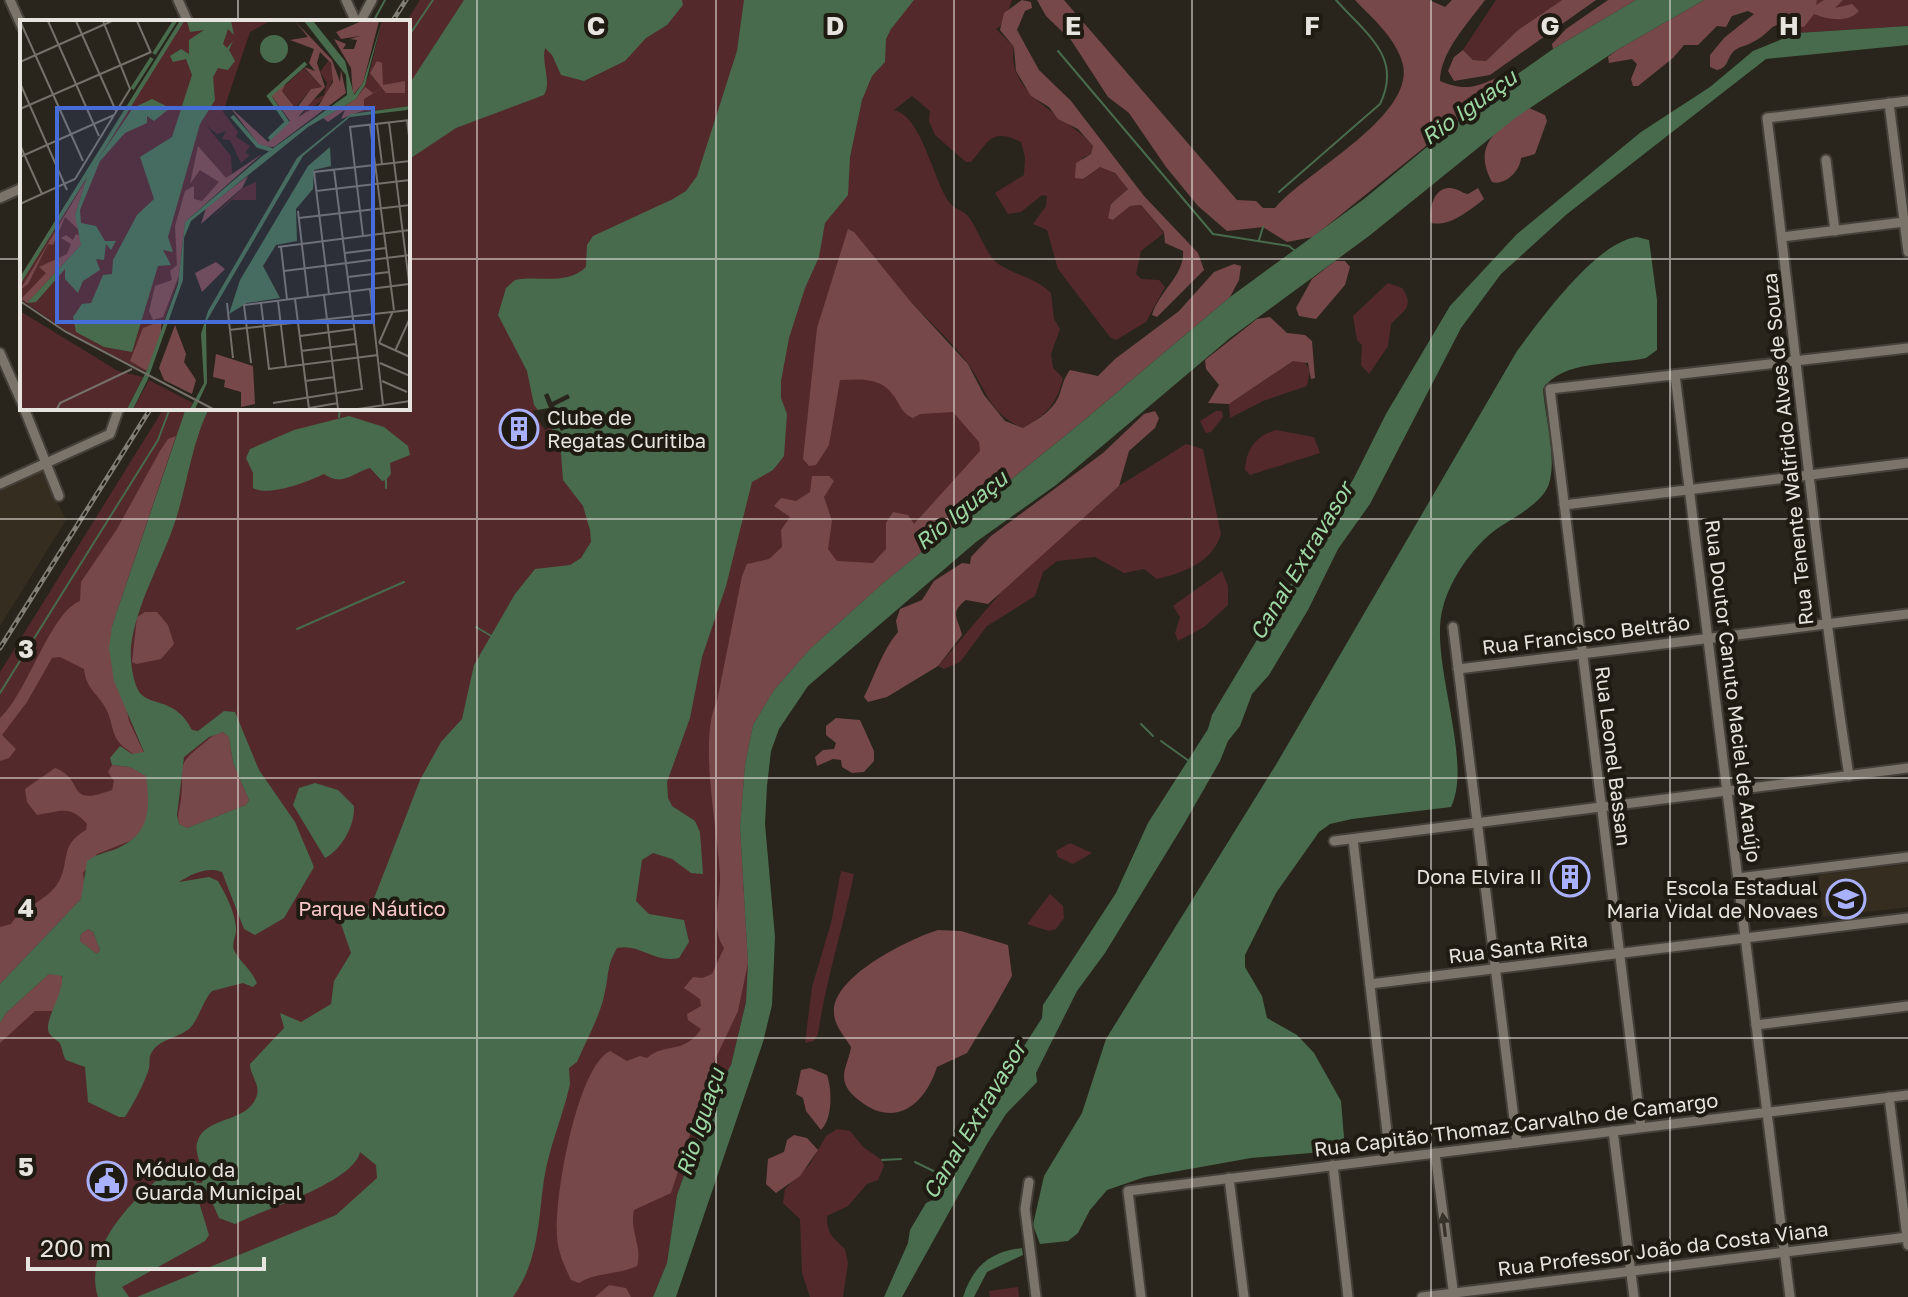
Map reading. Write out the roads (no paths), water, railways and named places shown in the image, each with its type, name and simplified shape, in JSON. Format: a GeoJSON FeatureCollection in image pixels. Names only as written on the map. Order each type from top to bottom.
{"type":"FeatureCollection","features":[{"type":"Feature","properties":{"kind":"street"},"geometry":{"type":"LineString","coordinates":[[10,0],[20,22]]}},
{"type":"Feature","properties":{"kind":"street"},"geometry":{"type":"LineString","coordinates":[[178,0],[187,20]]}},
{"type":"Feature","properties":{"kind":"street"},"geometry":{"type":"LineString","coordinates":[[346,0],[357,20]]}},
{"type":"Feature","properties":{"kind":"street"},"geometry":{"type":"LineString","coordinates":[[359,20],[372,0]]}},
{"type":"Feature","properties":{"kind":"street"},"geometry":{"type":"LineString","coordinates":[[1908,101],[1889,103],[1908,252]]}},
{"type":"Feature","properties":{"kind":"street","name":"Rua Tenente Walfrido Alves de Souza"},"geometry":{"type":"LineString","coordinates":[[1849,776],[1826,625],[1812,475],[1767,118],[1889,103]]}},
{"type":"Feature","properties":{"kind":"street"},"geometry":{"type":"LineString","coordinates":[[1826,160],[1835,231]]}},
{"type":"Feature","properties":{"kind":"street"},"geometry":{"type":"LineString","coordinates":[[0,198],[20,189]]}},
{"type":"Feature","properties":{"kind":"street"},"geometry":{"type":"LineString","coordinates":[[1782,237],[1904,222]]}},
{"type":"Feature","properties":{"kind":"street"},"geometry":{"type":"LineString","coordinates":[[1675,375],[1908,348]]}},
{"type":"Feature","properties":{"kind":"street"},"geometry":{"type":"LineString","coordinates":[[0,353],[20,398]]}},
{"type":"Feature","properties":{"kind":"street","name":"Rua Leonel Bassan"},"geometry":{"type":"LineString","coordinates":[[1641,1127],[1550,389],[1675,375]]}},
{"type":"Feature","properties":{"kind":"street","name":"Rua Doutor Canuto Maciel de Araújo"},"geometry":{"type":"LineString","coordinates":[[1675,375],[1790,1297]]}},
{"type":"Feature","properties":{"kind":"street"},"geometry":{"type":"LineString","coordinates":[[25,410],[59,496]]}},
{"type":"Feature","properties":{"kind":"street"},"geometry":{"type":"LineString","coordinates":[[0,484],[110,434],[118,410]]}},
{"type":"Feature","properties":{"kind":"street"},"geometry":{"type":"LineString","coordinates":[[1564,505],[1908,463]]}},
{"type":"Feature","properties":{"kind":"street","name":"Rua Francisco Beltrão"},"geometry":{"type":"LineString","coordinates":[[1458,669],[1908,614]]}},
{"type":"Feature","properties":{"kind":"street"},"geometry":{"type":"LineString","coordinates":[[1453,627],[1517,1143]]}},
{"type":"Feature","properties":{"kind":"street"},"geometry":{"type":"LineString","coordinates":[[1334,841],[1908,768]]}},
{"type":"Feature","properties":{"kind":"street"},"geometry":{"type":"LineString","coordinates":[[1353,839],[1390,1158]]}},
{"type":"Feature","properties":{"kind":"street"},"geometry":{"type":"LineString","coordinates":[[1738,878],[1908,857]]}},
{"type":"Feature","properties":{"kind":"street","name":"Rua Santa Rita"},"geometry":{"type":"LineString","coordinates":[[1370,984],[1908,918]]}},
{"type":"Feature","properties":{"kind":"street"},"geometry":{"type":"LineString","coordinates":[[1756,1025],[1908,1006]]}},
{"type":"Feature","properties":{"kind":"street","name":"Rua Capitão Thomaz Carvalho de Camargo"},"geometry":{"type":"LineString","coordinates":[[1141,1297],[1128,1191],[1908,1095]]}},
{"type":"Feature","properties":{"kind":"street"},"geometry":{"type":"LineString","coordinates":[[1889,1097],[1908,1245]]}},
{"type":"Feature","properties":{"kind":"street"},"geometry":{"type":"LineString","coordinates":[[1613,1131],[1634,1297]]}},
{"type":"Feature","properties":{"kind":"street"},"geometry":{"type":"LineString","coordinates":[[1435,1153],[1453,1295]]}},
{"type":"Feature","properties":{"kind":"street"},"geometry":{"type":"LineString","coordinates":[[1333,1165],[1348,1297]]}},
{"type":"Feature","properties":{"kind":"street"},"geometry":{"type":"LineString","coordinates":[[1229,1178],[1244,1297]]}},
{"type":"Feature","properties":{"kind":"street"},"geometry":{"type":"LineString","coordinates":[[1029,1182],[1025,1209],[1036,1297]]}},
{"type":"Feature","properties":{"kind":"street","name":"Rua Professor João da Costa Viana"},"geometry":{"type":"LineString","coordinates":[[1422,1297],[1908,1237]]}},
{"type":"Feature","properties":{"kind":"waterway"},"geometry":{"type":"LineString","coordinates":[[374,20],[385,0]]}},
{"type":"Feature","properties":{"kind":"waterway"},"geometry":{"type":"LineString","coordinates":[[410,34],[433,0]]}},
{"type":"Feature","properties":{"kind":"waterway"},"geometry":{"type":"LineString","coordinates":[[1279,192],[1380,104],[1386,87],[1387,73],[1378,47],[1336,0]]}},
{"type":"Feature","properties":{"kind":"waterway"},"geometry":{"type":"LineString","coordinates":[[1058,51],[1213,234],[1289,246],[1294,250]]}},
{"type":"Feature","properties":{"kind":"waterway"},"geometry":{"type":"LineString","coordinates":[[1259,240],[1263,227]]}},
{"type":"Feature","properties":{"kind":"waterway"},"geometry":{"type":"LineString","coordinates":[[0,693],[158,440],[169,410]]}},
{"type":"Feature","properties":{"kind":"waterway"},"geometry":{"type":"LineString","coordinates":[[339,417],[340,410]]}},
{"type":"Feature","properties":{"kind":"waterway"},"geometry":{"type":"LineString","coordinates":[[386,480],[386,488]]}},
{"type":"Feature","properties":{"kind":"waterway"},"geometry":{"type":"LineString","coordinates":[[297,629],[404,582]]}},
{"type":"Feature","properties":{"kind":"waterway"},"geometry":{"type":"LineString","coordinates":[[476,627],[493,637]]}},
{"type":"Feature","properties":{"kind":"waterway"},"geometry":{"type":"LineString","coordinates":[[1141,724],[1153,736]]}},
{"type":"Feature","properties":{"kind":"waterway"},"geometry":{"type":"LineString","coordinates":[[1161,741],[1189,761]]}},
{"type":"Feature","properties":{"kind":"waterway"},"geometry":{"type":"LineString","coordinates":[[882,1160],[901,1159]]}},
{"type":"Feature","properties":{"kind":"waterway","name":"Canal Extravasor"},"geometry":{"type":"LineString","coordinates":[[915,1162],[950,1179]]}},
{"type":"Feature","properties":{"kind":"railway"},"geometry":{"type":"LineString","coordinates":[[393,20],[406,0]]}},
{"type":"Feature","properties":{"kind":"railway"},"geometry":{"type":"LineString","coordinates":[[0,648],[150,410]]}},
{"type":"Feature","properties":{"kind":"place","name":"Clube de Regatas Curitiba"},"geometry":{"type":"Point","coordinates":[519,429]}},
{"type":"Feature","properties":{"kind":"place","name":"Dona Elvira II"},"geometry":{"type":"Point","coordinates":[1570,877]}},
{"type":"Feature","properties":{"kind":"place","name":"Escola Estadual Maria Vidal de Novaes"},"geometry":{"type":"Point","coordinates":[1846,899]}},
{"type":"Feature","properties":{"kind":"place","name":"Módulo da Guarda Municipal"},"geometry":{"type":"Point","coordinates":[107,1181]}},
{"type":"Feature","properties":{"kind":"water label","name":"Rio Iguaçu"},"geometry":{"type":"Point","coordinates":[1469,107]}},
{"type":"Feature","properties":{"kind":"water label","name":"Rio Iguaçu"},"geometry":{"type":"Point","coordinates":[961,510]}},
{"type":"Feature","properties":{"kind":"water label","name":"Rio Iguaçu"},"geometry":{"type":"Point","coordinates":[700,1122]}},
{"type":"Feature","properties":{"kind":"park label","name":"Parque Náutico"},"geometry":{"type":"Point","coordinates":[372,909]}}]}
